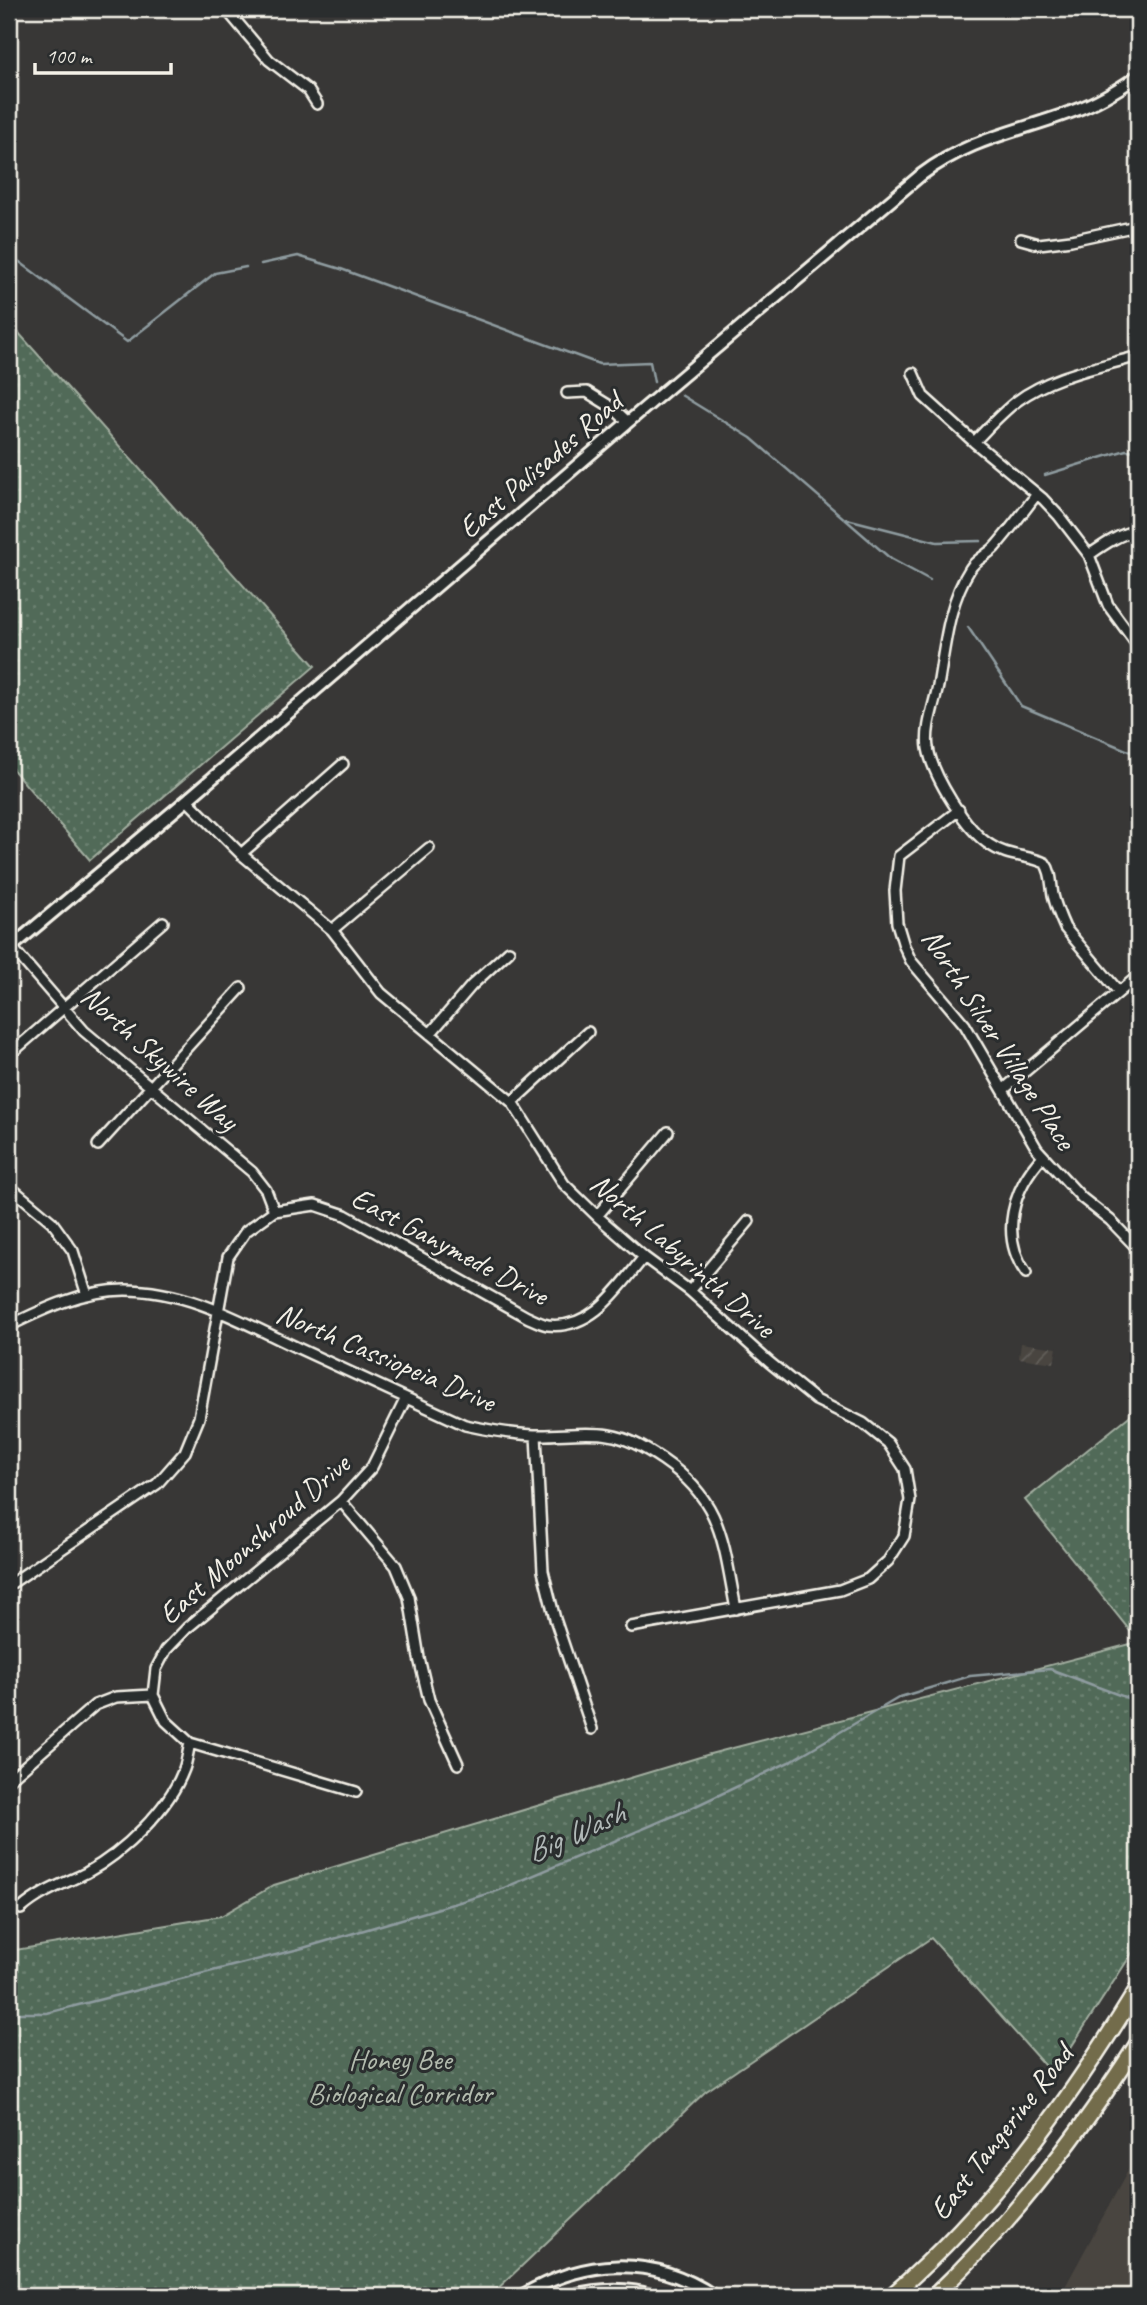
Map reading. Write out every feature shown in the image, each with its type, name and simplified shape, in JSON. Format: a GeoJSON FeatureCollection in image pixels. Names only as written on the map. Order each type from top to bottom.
{"type":"FeatureCollection","features":[{"type":"Feature","properties":{"kind":"main road"},"geometry":{"type":"LineString","coordinates":[[1132,9],[1138,16]]}},
{"type":"Feature","properties":{"kind":"main road","name":"East Tangerine Road"},"geometry":{"type":"LineString","coordinates":[[891,2296],[961,2228],[1018,2162],[1070,2094],[1138,1988]]}},
{"type":"Feature","properties":{"kind":"main road","name":"East Tangerine Road"},"geometry":{"type":"LineString","coordinates":[[934,2296],[981,2249],[1037,2185],[1082,2127],[1138,2043]]}},
{"type":"Feature","properties":{"kind":"street"},"geometry":{"type":"LineString","coordinates":[[226,9],[269,60],[303,85],[317,104]]}},
{"type":"Feature","properties":{"kind":"street","name":"East Palisades Road"},"geometry":{"type":"LineString","coordinates":[[9,947],[187,800],[628,422],[932,167],[954,153],[990,137],[1077,110],[1138,76]]}},
{"type":"Feature","properties":{"kind":"street"},"geometry":{"type":"LineString","coordinates":[[1021,239],[1039,244],[1138,228]]}},
{"type":"Feature","properties":{"kind":"street"},"geometry":{"type":"LineString","coordinates":[[974,442],[1016,402],[1040,387],[1067,376],[1138,356]]}},
{"type":"Feature","properties":{"kind":"street"},"geometry":{"type":"LineString","coordinates":[[913,373],[923,396],[1059,516],[1089,555],[1108,605],[1138,646]]}},
{"type":"Feature","properties":{"kind":"street"},"geometry":{"type":"LineString","coordinates":[[567,393],[587,392],[613,408],[628,422]]}},
{"type":"Feature","properties":{"kind":"street"},"geometry":{"type":"LineString","coordinates":[[1037,494],[992,550],[971,567],[959,592],[948,624],[928,745],[936,774],[959,810],[989,845],[1007,854],[1045,863],[1049,867],[1057,908],[1065,928],[1119,992]]}},
{"type":"Feature","properties":{"kind":"street"},"geometry":{"type":"LineString","coordinates":[[1089,555],[1111,540],[1138,530]]}},
{"type":"Feature","properties":{"kind":"street"},"geometry":{"type":"LineString","coordinates":[[241,854],[343,764]]}},
{"type":"Feature","properties":{"kind":"street","name":"North Labyrinth Drive"},"geometry":{"type":"LineString","coordinates":[[187,800],[241,854],[332,930],[381,993],[512,1102],[564,1184],[597,1216],[644,1257],[690,1291],[816,1401],[863,1423],[888,1443],[905,1469],[910,1500],[904,1536],[888,1561],[868,1579],[840,1590],[631,1627]]}},
{"type":"Feature","properties":{"kind":"street","name":"North Silver Village Place"},"geometry":{"type":"LineString","coordinates":[[959,810],[899,856],[895,891],[897,923],[911,961],[965,1024],[1027,1135],[1043,1156],[1082,1198],[1110,1220],[1138,1249]]}},
{"type":"Feature","properties":{"kind":"street"},"geometry":{"type":"LineString","coordinates":[[332,930],[429,848]]}},
{"type":"Feature","properties":{"kind":"street"},"geometry":{"type":"LineString","coordinates":[[9,1055],[163,922]]}},
{"type":"Feature","properties":{"kind":"street","name":"North Skywire Way"},"geometry":{"type":"LineString","coordinates":[[9,947],[84,1031],[252,1172],[266,1190],[274,1211]]}},
{"type":"Feature","properties":{"kind":"street"},"geometry":{"type":"LineString","coordinates":[[430,1034],[472,985],[509,951]]}},
{"type":"Feature","properties":{"kind":"street"},"geometry":{"type":"LineString","coordinates":[[1003,1090],[1138,976]]}},
{"type":"Feature","properties":{"kind":"street"},"geometry":{"type":"LineString","coordinates":[[98,1145],[241,988]]}},
{"type":"Feature","properties":{"kind":"street"},"geometry":{"type":"LineString","coordinates":[[512,1102],[588,1032]]}},
{"type":"Feature","properties":{"kind":"street"},"geometry":{"type":"LineString","coordinates":[[597,1216],[668,1132]]}},
{"type":"Feature","properties":{"kind":"street"},"geometry":{"type":"LineString","coordinates":[[1026,1273],[1014,1251],[1011,1227],[1013,1209],[1019,1188],[1029,1171],[1043,1156]]}},
{"type":"Feature","properties":{"kind":"street"},"geometry":{"type":"LineString","coordinates":[[9,1186],[52,1222],[73,1251],[87,1294]]}},
{"type":"Feature","properties":{"kind":"street","name":"East Ganymede Drive"},"geometry":{"type":"LineString","coordinates":[[9,1585],[157,1484],[185,1452],[199,1418],[228,1257],[246,1231],[274,1211],[315,1205],[345,1215],[527,1317],[547,1325],[566,1324],[589,1317],[608,1300],[644,1257]]}},
{"type":"Feature","properties":{"kind":"street"},"geometry":{"type":"LineString","coordinates":[[690,1291],[749,1221]]}},
{"type":"Feature","properties":{"kind":"street","name":"North Cassiopeia Drive"},"geometry":{"type":"LineString","coordinates":[[9,1326],[46,1307],[87,1294],[124,1290],[172,1294],[217,1310],[465,1424],[497,1432],[536,1436],[610,1435],[646,1448],[683,1473],[710,1506],[722,1539],[736,1609]]}},
{"type":"Feature","properties":{"kind":"street","name":"East Moonshroud Drive"},"geometry":{"type":"LineString","coordinates":[[153,1695],[156,1669],[166,1650],[187,1628],[341,1501],[372,1467],[406,1398]]}},
{"type":"Feature","properties":{"kind":"street"},"geometry":{"type":"LineString","coordinates":[[536,1436],[543,1572],[555,1619],[592,1730]]}},
{"type":"Feature","properties":{"kind":"street"},"geometry":{"type":"LineString","coordinates":[[341,1501],[396,1566],[409,1597],[429,1700],[458,1764]]}},
{"type":"Feature","properties":{"kind":"street"},"geometry":{"type":"LineString","coordinates":[[9,1780],[96,1706],[116,1697],[153,1695],[166,1721],[190,1743],[356,1792]]}},
{"type":"Feature","properties":{"kind":"street"},"geometry":{"type":"LineString","coordinates":[[21,1909],[34,1897],[88,1872],[146,1826],[171,1793],[184,1769],[190,1743]]}},
{"type":"Feature","properties":{"kind":"street"},"geometry":{"type":"LineString","coordinates":[[521,2296],[568,2273],[610,2266],[668,2274],[696,2285],[714,2296]]}},
{"type":"Feature","properties":{"kind":"street"},"geometry":{"type":"LineString","coordinates":[[570,2296],[611,2290],[635,2291],[654,2296]]}},
{"type":"Feature","properties":{"kind":"shaded area"},"geometry":{"type":"Polygon","coordinates":[[[1021,1343],[1057,1348],[1054,1363],[1019,1358],[1021,1343]]]}},
{"type":"Feature","properties":{"kind":"shaded area"},"geometry":{"type":"Polygon","coordinates":[[[1131,2165],[1138,2165],[1138,2296],[1060,2296],[1131,2165]]]}},
{"type":"Feature","properties":{"kind":"green space"},"geometry":{"type":"Polygon","coordinates":[[[9,322],[315,666],[90,860],[9,765],[9,322]]]}},
{"type":"Feature","properties":{"kind":"green space"},"geometry":{"type":"Polygon","coordinates":[[[1138,1409],[1138,1641],[1025,1500],[1138,1409]]]}},
{"type":"Feature","properties":{"kind":"green space","name":"Honey Bee Biological Corridor"},"geometry":{"type":"Polygon","coordinates":[[[1138,1642],[1138,1944],[1053,2075],[931,1938],[705,2092],[490,2296],[9,2296],[9,1951],[221,1916],[274,1885],[710,1754],[1138,1642]]]}},
{"type":"Feature","properties":{"kind":"waterway"},"geometry":{"type":"LineString","coordinates":[[9,254],[127,342],[215,273],[246,267]]}},
{"type":"Feature","properties":{"kind":"waterway"},"geometry":{"type":"LineString","coordinates":[[261,264],[298,256],[341,269],[599,364],[650,362],[654,382]]}},
{"type":"Feature","properties":{"kind":"waterway"},"geometry":{"type":"LineString","coordinates":[[681,395],[751,438],[891,559],[930,580]]}},
{"type":"Feature","properties":{"kind":"waterway"},"geometry":{"type":"LineString","coordinates":[[1045,475],[1126,450],[1138,451]]}},
{"type":"Feature","properties":{"kind":"waterway"},"geometry":{"type":"LineString","coordinates":[[847,519],[937,542],[981,541]]}},
{"type":"Feature","properties":{"kind":"waterway"},"geometry":{"type":"LineString","coordinates":[[968,627],[1021,706],[1131,752],[1138,752]]}},
{"type":"Feature","properties":{"kind":"waterway","name":"Big Wash"},"geometry":{"type":"LineString","coordinates":[[9,2013],[47,2013],[303,1948],[497,1891],[685,1811],[789,1762],[900,1697],[970,1676],[1050,1669],[1138,1702]]}}]}
